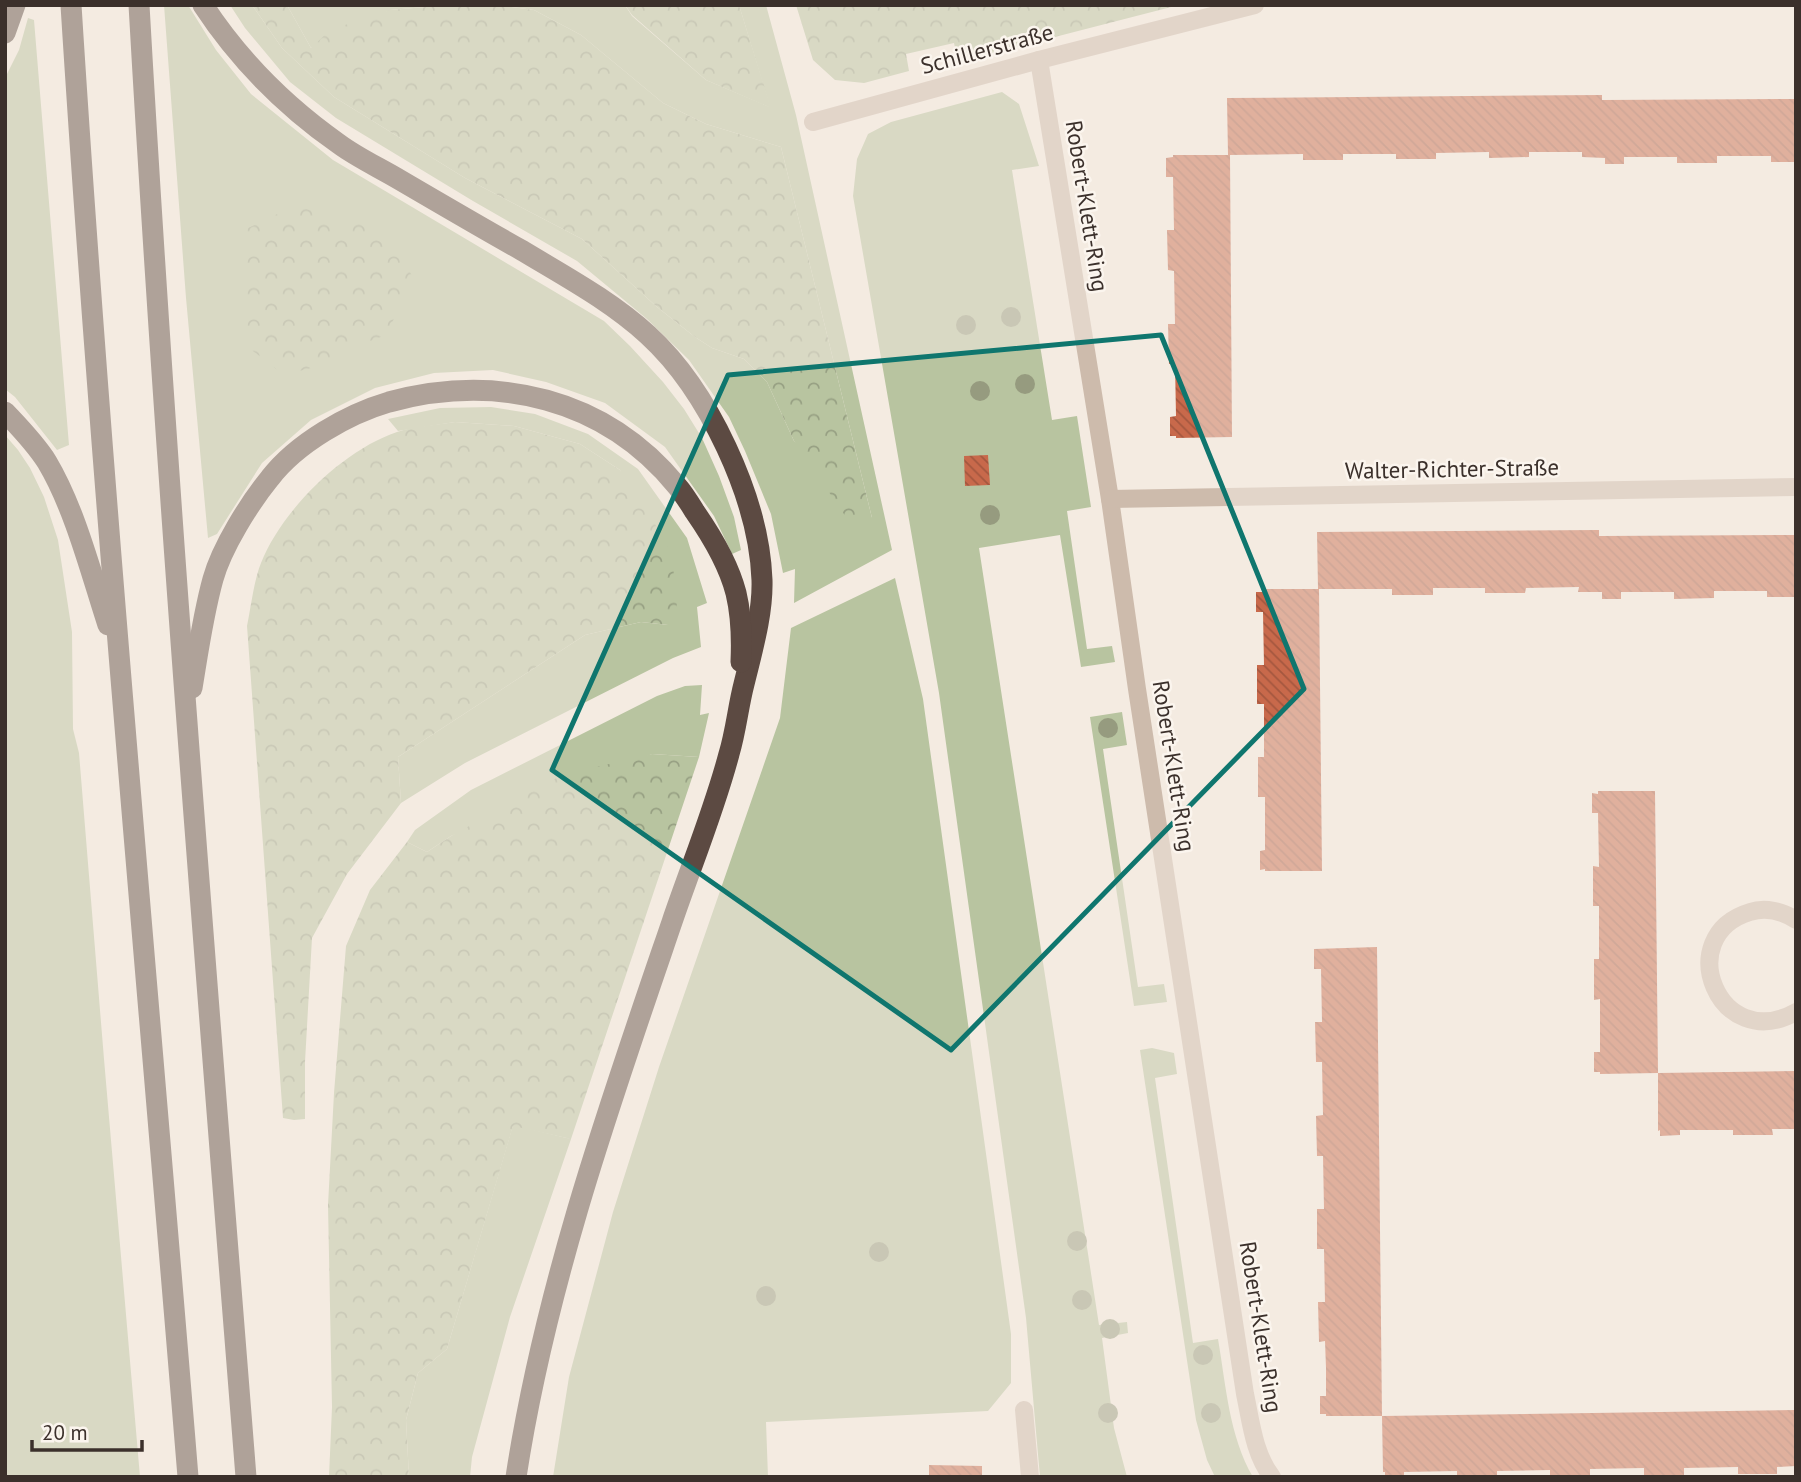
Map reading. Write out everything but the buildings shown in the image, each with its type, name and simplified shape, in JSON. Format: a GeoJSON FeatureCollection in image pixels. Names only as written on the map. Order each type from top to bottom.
{"type":"FeatureCollection","features":[{"type":"Feature","properties":{"kind":"highway"},"geometry":{"type":"LineString","coordinates":[[5,33],[15,5]]}},
{"type":"Feature","properties":{"kind":"highway"},"geometry":{"type":"LineString","coordinates":[[71,5],[86,239],[119,660],[188,1477]]}},
{"type":"Feature","properties":{"kind":"highway"},"geometry":{"type":"LineString","coordinates":[[139,5],[152,247],[186,724],[246,1477]]}},
{"type":"Feature","properties":{"kind":"highway"},"geometry":{"type":"LineString","coordinates":[[203,5],[224,36],[257,75],[301,115],[341,146],[567,277],[609,303],[648,334],[673,361],[716,426],[756,530],[762,582],[760,611],[731,749],[571,1230],[543,1341],[516,1477]]}},
{"type":"Feature","properties":{"kind":"highway"},"geometry":{"type":"LineString","coordinates":[[186,724],[203,619],[214,576],[232,534],[271,476],[299,449],[331,426],[369,408],[410,397],[480,389],[550,400],[584,414],[621,435],[649,457],[678,486],[722,558],[736,592],[741,652],[739,706]]}},
{"type":"Feature","properties":{"kind":"highway"},"geometry":{"type":"LineString","coordinates":[[5,412],[28,436],[58,484],[72,515],[119,660]]}},
{"type":"Feature","properties":{"kind":"street","name":"Schillerstraße"},"geometry":{"type":"LineString","coordinates":[[813,122],[1039,60],[1255,5]]}},
{"type":"Feature","properties":{"kind":"street","name":"Robert-Klett-Ring"},"geometry":{"type":"LineString","coordinates":[[1039,60],[1110,499],[1245,1394],[1253,1436],[1272,1477]]}},
{"type":"Feature","properties":{"kind":"street","name":"Walter-Richter-Straße"},"geometry":{"type":"LineString","coordinates":[[1110,499],[1796,487]]}},
{"type":"Feature","properties":{"kind":"street"},"geometry":{"type":"LineString","coordinates":[[1796,920],[1773,910],[1756,910],[1741,915],[1727,924],[1717,936],[1710,952],[1709,969],[1713,986],[1721,1001],[1734,1013],[1750,1020],[1767,1022],[1796,1012]]}},
{"type":"Feature","properties":{"kind":"street"},"geometry":{"type":"LineString","coordinates":[[1024,1410],[1030,1477]]}},
{"type":"Feature","properties":{"kind":"highlighted area"},"geometry":{"type":"Polygon","coordinates":[[[1161,335],[1304,689],[951,1050],[552,770],[728,375],[1161,335]]]}},
{"type":"Feature","properties":{"kind":"green space"},"geometry":{"type":"Polygon","coordinates":[[[164,5],[188,5],[216,50],[251,94],[333,160],[604,321],[663,382],[702,438],[734,517],[741,550],[732,554],[714,516],[665,447],[605,403],[546,382],[493,370],[434,373],[375,388],[311,420],[262,463],[217,534],[208,538],[186,298],[164,5]]]}},
{"type":"Feature","properties":{"kind":"green space"},"geometry":{"type":"Polygon","coordinates":[[[230,5],[252,5],[282,48],[334,97],[465,178],[582,239],[657,307],[695,337],[712,348],[744,359],[767,382],[794,441],[872,518],[781,147],[706,124],[663,103],[581,35],[534,10],[496,5],[625,5],[632,16],[706,80],[770,107],[739,5],[766,5],[796,115],[892,550],[794,603],[795,569],[783,573],[771,514],[745,451],[729,417],[689,360],[647,319],[577,261],[336,118],[290,82],[245,28],[230,5]]]}},
{"type":"Feature","properties":{"kind":"green space"},"geometry":{"type":"Polygon","coordinates":[[[252,5],[287,5],[311,48],[330,30],[390,10],[449,5],[496,5],[534,10],[581,35],[663,103],[706,124],[781,147],[872,518],[848,520],[794,441],[767,382],[744,359],[712,348],[695,337],[657,307],[582,239],[465,178],[334,97],[282,48],[252,5]]]}},
{"type":"Feature","properties":{"kind":"green space"},"geometry":{"type":"Polygon","coordinates":[[[287,5],[449,5],[390,10],[311,48],[287,5]]]}},
{"type":"Feature","properties":{"kind":"green space"},"geometry":{"type":"Polygon","coordinates":[[[625,5],[739,5],[771,108],[706,80],[632,15],[625,5]]]}},
{"type":"Feature","properties":{"kind":"green space"},"geometry":{"type":"Polygon","coordinates":[[[796,5],[1179,5],[958,62],[954,43],[906,54],[909,71],[864,83],[835,80],[813,60],[796,5]]]}},
{"type":"Feature","properties":{"kind":"green space"},"geometry":{"type":"Polygon","coordinates":[[[28,18],[34,20],[69,445],[57,450],[15,397],[5,389],[5,78],[19,50],[28,18]]]}},
{"type":"Feature","properties":{"kind":"green space"},"geometry":{"type":"Polygon","coordinates":[[[1002,92],[1019,104],[1039,166],[1012,170],[1052,420],[1077,416],[1091,507],[1067,511],[1087,649],[1112,646],[1115,662],[1081,667],[1060,535],[979,548],[1099,1325],[1127,1322],[1128,1333],[1102,1338],[1114,1428],[1127,1477],[1040,1477],[1026,1318],[939,693],[853,196],[857,159],[868,134],[891,122],[1002,92]]]}},
{"type":"Feature","properties":{"kind":"green space"},"geometry":{"type":"Polygon","coordinates":[[[294,206],[356,221],[391,246],[414,278],[386,335],[362,344],[334,362],[284,375],[249,348],[244,280],[246,229],[294,206]]]}},
{"type":"Feature","properties":{"kind":"green space"},"geometry":{"type":"Polygon","coordinates":[[[491,407],[535,414],[588,434],[638,469],[687,538],[707,603],[697,607],[701,647],[673,658],[465,763],[401,803],[398,757],[585,635],[641,622],[668,625],[620,470],[580,444],[514,426],[455,422],[398,431],[388,419],[440,408],[491,407]]]}},
{"type":"Feature","properties":{"kind":"green space"},"geometry":{"type":"Polygon","coordinates":[[[455,422],[514,426],[580,444],[620,470],[644,504],[672,555],[677,608],[668,625],[641,622],[585,635],[398,757],[401,803],[347,874],[312,938],[305,1062],[305,1119],[283,1118],[247,626],[256,577],[271,543],[284,523],[299,503],[336,467],[356,453],[397,432],[455,422]]]}},
{"type":"Feature","properties":{"kind":"green space"},"geometry":{"type":"Polygon","coordinates":[[[5,435],[30,468],[44,497],[58,540],[72,632],[73,729],[79,753],[140,1477],[5,1477],[5,435]]]}},
{"type":"Feature","properties":{"kind":"green space"},"geometry":{"type":"Polygon","coordinates":[[[895,578],[923,699],[1011,1334],[1011,1383],[988,1411],[766,1422],[768,1477],[553,1477],[569,1377],[613,1212],[659,1067],[780,718],[791,628],[895,578]]]}},
{"type":"Feature","properties":{"kind":"green space"},"geometry":{"type":"Polygon","coordinates":[[[702,685],[700,715],[709,713],[699,757],[652,754],[451,836],[427,852],[407,842],[415,830],[471,790],[657,696],[685,686],[702,685]]]}},
{"type":"Feature","properties":{"kind":"green space"},"geometry":{"type":"Polygon","coordinates":[[[1122,712],[1127,745],[1103,749],[1138,987],[1164,984],[1167,1002],[1134,1006],[1090,717],[1122,712]]]}},
{"type":"Feature","properties":{"kind":"green space"},"geometry":{"type":"Polygon","coordinates":[[[652,754],[699,757],[571,1139],[513,1126],[447,1349],[418,1373],[406,1420],[409,1477],[329,1477],[332,1407],[328,1205],[334,1093],[346,946],[370,890],[407,842],[427,852],[562,775],[652,754]]]}},
{"type":"Feature","properties":{"kind":"green space"},"geometry":{"type":"Polygon","coordinates":[[[1152,1048],[1174,1053],[1177,1074],[1155,1078],[1193,1343],[1218,1339],[1233,1427],[1253,1477],[1215,1477],[1207,1460],[1196,1420],[1140,1050],[1152,1048]]]}},
{"type":"Feature","properties":{"kind":"green space"},"geometry":{"type":"Polygon","coordinates":[[[513,1125],[571,1139],[510,1317],[472,1457],[470,1477],[409,1477],[406,1420],[418,1373],[447,1349],[513,1125]]]}}]}
